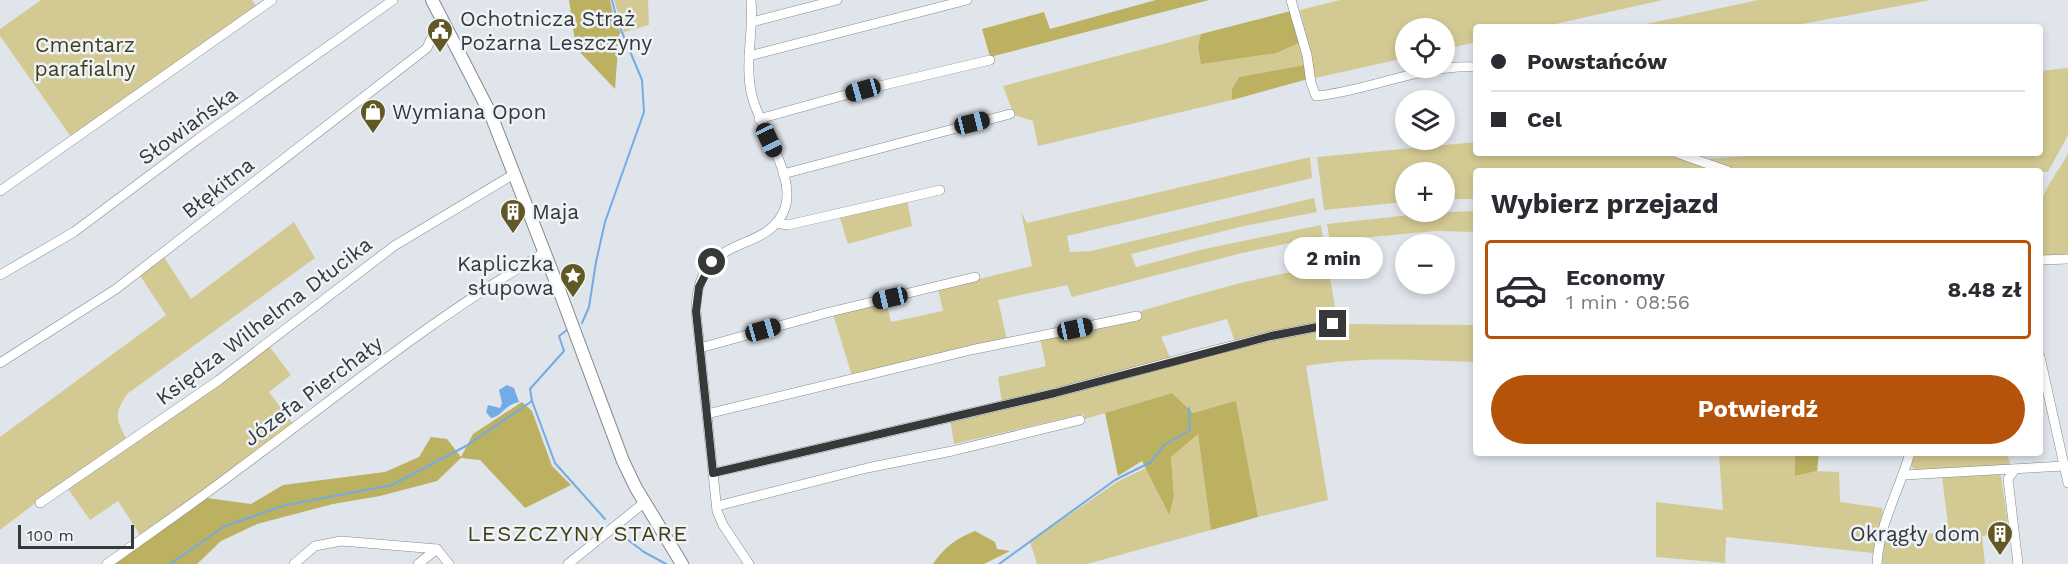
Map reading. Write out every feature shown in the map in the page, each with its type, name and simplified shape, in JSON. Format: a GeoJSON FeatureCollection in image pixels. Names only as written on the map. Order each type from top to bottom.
{"type":"FeatureCollection","features":[{"type":"Feature","properties":{"kind":"street"},"geometry":{"type":"LineString","coordinates":[[0,192],[272,0]]}},
{"type":"Feature","properties":{"kind":"street","name":"Słowiańska"},"geometry":{"type":"LineString","coordinates":[[0,275],[74,232],[198,139],[393,0]]}},
{"type":"Feature","properties":{"kind":"street"},"geometry":{"type":"LineString","coordinates":[[432,0],[486,105],[623,461],[682,564]]}},
{"type":"Feature","properties":{"kind":"street"},"geometry":{"type":"LineString","coordinates":[[748,564],[723,525],[717,506],[696,301],[706,270],[723,251],[776,224],[786,201],[787,186],[759,119],[750,86],[751,0]]}},
{"type":"Feature","properties":{"kind":"street"},"geometry":{"type":"LineString","coordinates":[[752,22],[837,0]]}},
{"type":"Feature","properties":{"kind":"street"},"geometry":{"type":"LineString","coordinates":[[749,57],[967,0]]}},
{"type":"Feature","properties":{"kind":"street"},"geometry":{"type":"LineString","coordinates":[[1291,0],[1316,96],[1334,94],[1442,69],[1473,67]]}},
{"type":"Feature","properties":{"kind":"street","name":"Błękitna"},"geometry":{"type":"LineString","coordinates":[[0,363],[116,289],[427,48],[431,39],[447,29]]}},
{"type":"Feature","properties":{"kind":"street"},"geometry":{"type":"LineString","coordinates":[[759,119],[863,90],[990,60]]}},
{"type":"Feature","properties":{"kind":"street"},"geometry":{"type":"LineString","coordinates":[[783,174],[1010,114]]}},
{"type":"Feature","properties":{"kind":"street"},"geometry":{"type":"LineString","coordinates":[[1686,156],[1720,168]]}},
{"type":"Feature","properties":{"kind":"street","name":"Księdza Wilhelma Dłucika"},"geometry":{"type":"LineString","coordinates":[[40,503],[219,380],[394,246],[514,174]]}},
{"type":"Feature","properties":{"kind":"street"},"geometry":{"type":"LineString","coordinates":[[776,224],[788,225],[940,190]]}},
{"type":"Feature","properties":{"kind":"street","name":"Józefa Pierchały"},"geometry":{"type":"LineString","coordinates":[[107,564],[236,472],[390,355],[503,277],[544,253]]}},
{"type":"Feature","properties":{"kind":"street"},"geometry":{"type":"LineString","coordinates":[[2043,260],[2068,260]]}},
{"type":"Feature","properties":{"kind":"street"},"geometry":{"type":"LineString","coordinates":[[700,348],[826,313],[975,277]]}},
{"type":"Feature","properties":{"kind":"street"},"geometry":{"type":"LineString","coordinates":[[707,414],[971,350],[1137,316]]}},
{"type":"Feature","properties":{"kind":"street"},"geometry":{"type":"LineString","coordinates":[[713,473],[1055,393],[1207,352],[1333,324],[1342,320]]}},
{"type":"Feature","properties":{"kind":"street"},"geometry":{"type":"LineString","coordinates":[[2043,370],[2068,483]]}},
{"type":"Feature","properties":{"kind":"street"},"geometry":{"type":"LineString","coordinates":[[717,506],[867,468],[952,451],[1080,420]]}},
{"type":"Feature","properties":{"kind":"street"},"geometry":{"type":"LineString","coordinates":[[1877,564],[1883,525],[1904,475],[1909,456]]}},
{"type":"Feature","properties":{"kind":"street"},"geometry":{"type":"LineString","coordinates":[[1904,475],[2065,466]]}},
{"type":"Feature","properties":{"kind":"street"},"geometry":{"type":"LineString","coordinates":[[2008,479],[2015,469]]}},
{"type":"Feature","properties":{"kind":"street"},"geometry":{"type":"LineString","coordinates":[[1999,470],[2008,479],[2018,564]]}},
{"type":"Feature","properties":{"kind":"street"},"geometry":{"type":"LineString","coordinates":[[568,564],[645,502]]}},
{"type":"Feature","properties":{"kind":"street"},"geometry":{"type":"LineString","coordinates":[[294,564],[315,546],[341,541],[436,549],[449,564]]}},
{"type":"Feature","properties":{"kind":"street"},"geometry":{"type":"LineString","coordinates":[[418,564],[436,549]]}},
{"type":"Feature","properties":{"kind":"green space","name":"Cmentarz parafialny"},"geometry":{"type":"Polygon","coordinates":[[[41,0],[252,0],[257,8],[71,137],[0,36],[0,29],[41,0]]]}},
{"type":"Feature","properties":{"kind":"green space"},"geometry":{"type":"Polygon","coordinates":[[[614,0],[648,0],[649,25],[624,32],[614,0]]]}},
{"type":"Feature","properties":{"kind":"green space"},"geometry":{"type":"Polygon","coordinates":[[[1340,0],[1663,0],[1555,24],[1473,24],[1473,43],[1455,47],[1455,18],[1395,18],[1395,60],[1315,78],[1300,10],[1340,0]]]}},
{"type":"Feature","properties":{"kind":"green space"},"geometry":{"type":"Polygon","coordinates":[[[1758,0],[1931,0],[1802,24],[1646,24],[1758,0]]]}},
{"type":"Feature","properties":{"kind":"green space"},"geometry":{"type":"Polygon","coordinates":[[[1201,34],[1198,46],[1301,42],[1305,65],[1239,77],[1232,89],[1232,100],[1038,146],[1033,121],[1014,115],[1003,86],[1201,34]]]}},
{"type":"Feature","properties":{"kind":"green space"},"geometry":{"type":"Polygon","coordinates":[[[2068,68],[2068,135],[2048,172],[2043,172],[2043,168],[1732,168],[1709,159],[1746,156],[2043,156],[2043,71],[2068,68]]]}},
{"type":"Feature","properties":{"kind":"green space"},"geometry":{"type":"Polygon","coordinates":[[[1473,142],[1473,156],[1672,156],[1706,168],[1473,168],[1473,199],[1455,199],[1455,162],[1395,162],[1395,203],[1324,210],[1317,157],[1395,150],[1455,150],[1455,144],[1473,142]]]}},
{"type":"Feature","properties":{"kind":"green space"},"geometry":{"type":"Polygon","coordinates":[[[2068,153],[2068,255],[2043,256],[2043,198],[2068,153]]]}},
{"type":"Feature","properties":{"kind":"green space"},"geometry":{"type":"Polygon","coordinates":[[[1310,157],[1312,178],[1067,236],[1070,252],[1091,251],[1314,198],[1317,212],[1244,226],[1131,254],[1136,267],[1204,249],[1321,225],[1323,239],[1310,239],[1242,253],[1072,297],[1067,285],[998,300],[1007,340],[852,376],[833,314],[886,301],[891,322],[943,311],[938,289],[1032,266],[1021,212],[1027,223],[1310,157]]]}},
{"type":"Feature","properties":{"kind":"green space"},"geometry":{"type":"Polygon","coordinates":[[[907,199],[912,226],[848,244],[839,215],[907,199]]]}},
{"type":"Feature","properties":{"kind":"green space"},"geometry":{"type":"Polygon","coordinates":[[[1473,211],[1473,232],[1435,231],[1330,241],[1327,224],[1395,217],[1395,222],[1455,222],[1455,212],[1473,211]]]}},
{"type":"Feature","properties":{"kind":"green space"},"geometry":{"type":"Polygon","coordinates":[[[294,222],[315,258],[127,394],[120,406],[118,416],[126,438],[0,530],[0,437],[166,315],[139,274],[162,254],[191,299],[294,222]]]}},
{"type":"Feature","properties":{"kind":"green space"},"geometry":{"type":"Polygon","coordinates":[[[1328,267],[1337,318],[1334,321],[1235,342],[1227,319],[1161,337],[1171,359],[1002,403],[998,377],[1046,366],[1040,339],[1139,319],[1141,311],[1234,285],[1280,274],[1328,267]]]}},
{"type":"Feature","properties":{"kind":"green space"},"geometry":{"type":"Polygon","coordinates":[[[1345,324],[1473,325],[1473,362],[1369,360],[1306,366],[1328,500],[1258,517],[1236,402],[1193,413],[1172,393],[1085,419],[1084,414],[954,444],[950,420],[1238,347],[1345,324]]]}},
{"type":"Feature","properties":{"kind":"green space"},"geometry":{"type":"Polygon","coordinates":[[[269,346],[291,375],[269,392],[294,425],[140,535],[118,501],[90,520],[68,489],[269,346]]]}},
{"type":"Feature","properties":{"kind":"green space"},"geometry":{"type":"Polygon","coordinates":[[[1198,433],[1211,530],[1087,564],[1037,564],[1030,542],[1117,482],[1146,468],[1168,514],[1174,495],[1171,457],[1198,433]]]}},
{"type":"Feature","properties":{"kind":"green space"},"geometry":{"type":"Polygon","coordinates":[[[1719,456],[1795,456],[1796,476],[1817,471],[1839,472],[1840,502],[1882,508],[1883,515],[1873,553],[1726,537],[1725,563],[1656,557],[1656,502],[1723,510],[1719,456]]]}},
{"type":"Feature","properties":{"kind":"green space"},"geometry":{"type":"Polygon","coordinates":[[[1914,456],[2008,456],[2011,467],[1918,471],[1912,467],[1914,456]]]}},
{"type":"Feature","properties":{"kind":"green space"},"geometry":{"type":"Polygon","coordinates":[[[1993,472],[2001,476],[2009,532],[1982,536],[1985,564],[1882,564],[1885,537],[1949,532],[1942,477],[1993,472]]]}},
{"type":"Feature","properties":{"kind":"shaded area"},"geometry":{"type":"Polygon","coordinates":[[[569,0],[610,0],[615,23],[621,33],[619,34],[615,89],[576,48],[569,0]]]}},
{"type":"Feature","properties":{"kind":"shaded area"},"geometry":{"type":"Polygon","coordinates":[[[1156,0],[1209,0],[990,57],[982,29],[1044,12],[1050,29],[1156,0]]]}},
{"type":"Feature","properties":{"kind":"shaded area"},"geometry":{"type":"Polygon","coordinates":[[[1291,11],[1301,42],[1276,53],[1201,64],[1198,46],[1201,34],[1291,11]]]}},
{"type":"Feature","properties":{"kind":"shaded area"},"geometry":{"type":"Polygon","coordinates":[[[1305,65],[1308,79],[1232,100],[1232,89],[1239,77],[1305,65]]]}},
{"type":"Feature","properties":{"kind":"shaded area"},"geometry":{"type":"Polygon","coordinates":[[[1172,393],[1193,413],[1236,401],[1258,517],[1211,530],[1198,434],[1171,457],[1174,496],[1169,515],[1142,461],[1118,476],[1105,413],[1172,393]]]}},
{"type":"Feature","properties":{"kind":"shaded area"},"geometry":{"type":"Polygon","coordinates":[[[522,402],[532,411],[552,466],[571,485],[525,508],[480,460],[461,458],[437,481],[257,524],[221,541],[197,564],[113,564],[207,498],[251,504],[283,485],[385,472],[419,457],[431,437],[447,439],[461,457],[473,434],[522,402]]]}},
{"type":"Feature","properties":{"kind":"shaded area"},"geometry":{"type":"Polygon","coordinates":[[[1795,456],[1819,456],[1817,471],[1795,476],[1795,456]]]}},
{"type":"Feature","properties":{"kind":"shaded area"},"geometry":{"type":"Polygon","coordinates":[[[975,531],[995,542],[997,549],[1010,551],[984,564],[933,564],[951,544],[975,531]]]}},
{"type":"Feature","properties":{"kind":"water"},"geometry":{"type":"Polygon","coordinates":[[[507,385],[514,388],[519,402],[510,405],[491,418],[486,412],[488,405],[500,408],[502,403],[499,390],[507,385]]]}},
{"type":"Feature","properties":{"kind":"waterway"},"geometry":{"type":"LineString","coordinates":[[582,323],[589,307],[605,222],[644,112],[642,80],[617,20],[612,0]]}},
{"type":"Feature","properties":{"kind":"waterway"},"geometry":{"type":"LineString","coordinates":[[567,330],[559,336],[564,351],[530,389],[532,401],[555,463],[605,519]]}},
{"type":"Feature","properties":{"kind":"waterway"},"geometry":{"type":"LineString","coordinates":[[170,564],[225,526],[286,505],[392,485],[466,446],[532,401]]}},
{"type":"Feature","properties":{"kind":"waterway"},"geometry":{"type":"LineString","coordinates":[[999,564],[1115,480],[1151,462],[1164,445],[1190,430],[1189,408]]}},
{"type":"Feature","properties":{"kind":"waterway"},"geometry":{"type":"LineString","coordinates":[[623,536],[644,552],[666,564]]}},
{"type":"Feature","properties":{"kind":"place","name":"Ochotnicza Straż Pożarna Leszczyny"},"geometry":{"type":"Point","coordinates":[440,54]}},
{"type":"Feature","properties":{"kind":"place","name":"Wymiana Opon"},"geometry":{"type":"Point","coordinates":[373,135]}},
{"type":"Feature","properties":{"kind":"place","name":"Maja"},"geometry":{"type":"Point","coordinates":[513,235]}},
{"type":"Feature","properties":{"kind":"place","name":"Kapliczka słupowa"},"geometry":{"type":"Point","coordinates":[573,299]}},
{"type":"Feature","properties":{"kind":"place","name":"Okrągły dom"},"geometry":{"type":"Point","coordinates":[2000,557]}},
{"type":"Feature","properties":{"kind":"district","name":"LESZCZYNY STARE"},"geometry":{"type":"Point","coordinates":[578,533]}},
{"type":"Feature","properties":{"kind":"route"},"geometry":{"type":"LineString","coordinates":[[712,262],[699,287],[696,311],[713,473],[1055,393],[1271,336],[1333,324]]}}]}
